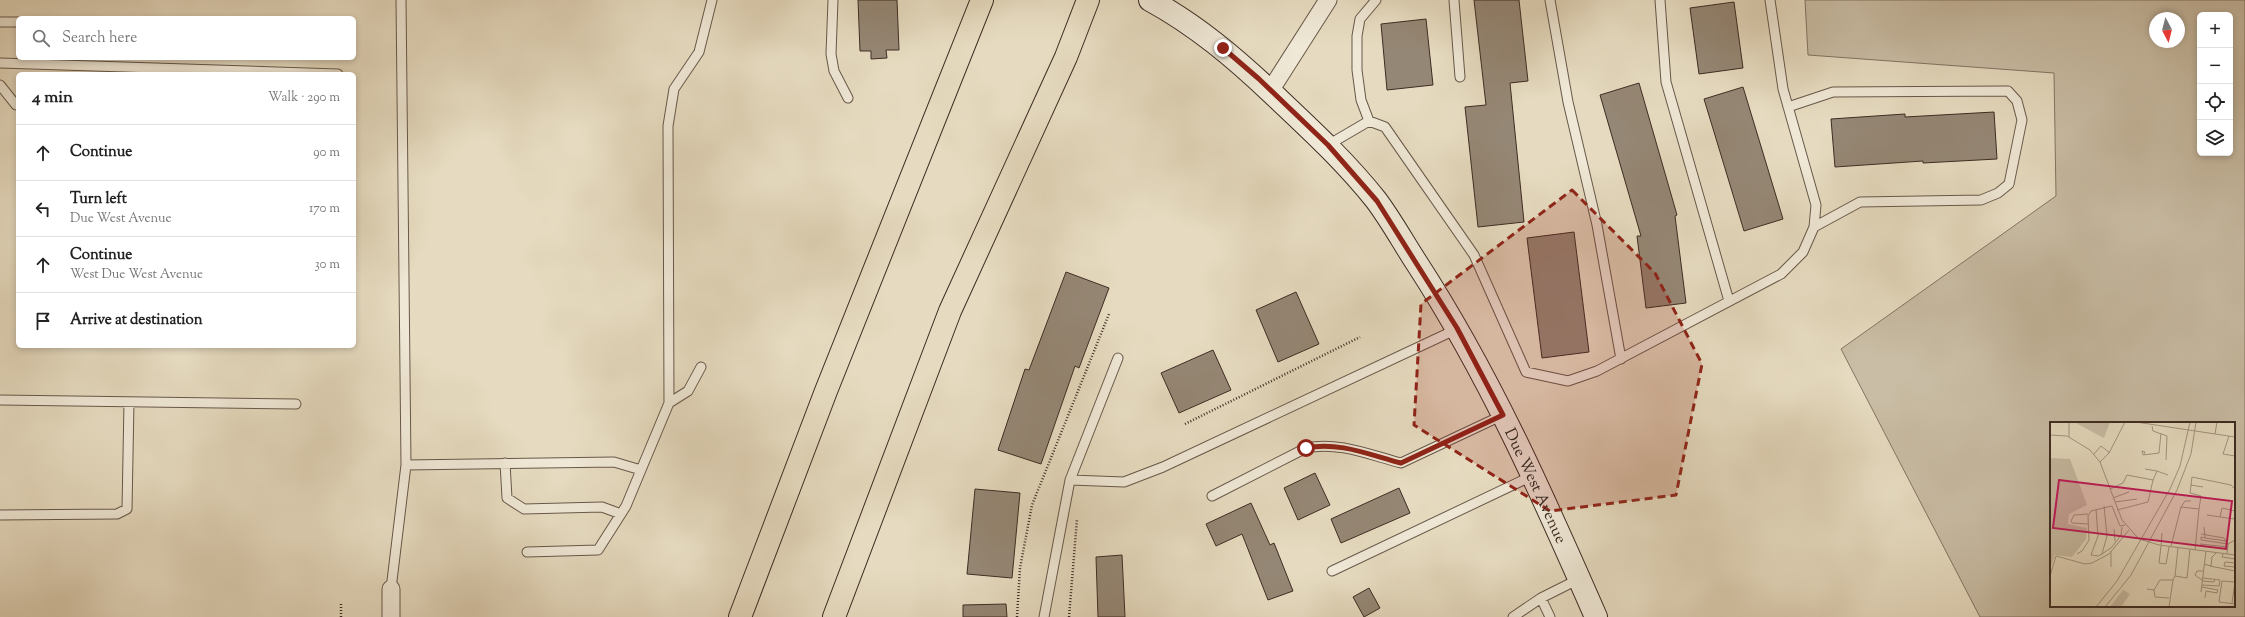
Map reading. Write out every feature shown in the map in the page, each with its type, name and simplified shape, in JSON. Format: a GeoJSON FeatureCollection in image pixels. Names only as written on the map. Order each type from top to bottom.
{"type":"FeatureCollection","features":[{"type":"Feature","properties":{"kind":"highway"},"geometry":{"type":"LineString","coordinates":[[740,617],[826,392],[982,0]]}},
{"type":"Feature","properties":{"kind":"highway"},"geometry":{"type":"LineString","coordinates":[[834,617],[950,311],[1066,57],[1088,0]]}},
{"type":"Feature","properties":{"kind":"main road","name":"Due West Avenue"},"geometry":{"type":"LineString","coordinates":[[1150,0],[1167,9],[1216,42],[1328,145],[1377,201],[1457,328],[1503,415],[1596,617]]}},
{"type":"Feature","properties":{"kind":"street"},"geometry":{"type":"LineString","coordinates":[[1270,91],[1328,0]]}},
{"type":"Feature","properties":{"kind":"street"},"geometry":{"type":"LineString","coordinates":[[390,589],[391,617]]}},
{"type":"Feature","properties":{"kind":"lane"},"geometry":{"type":"LineString","coordinates":[[390,589],[406,465],[401,0]]}},
{"type":"Feature","properties":{"kind":"lane"},"geometry":{"type":"LineString","coordinates":[[527,552],[598,550],[621,514],[642,470],[669,403],[668,126],[674,89],[699,52],[712,0]]}},
{"type":"Feature","properties":{"kind":"lane"},"geometry":{"type":"LineString","coordinates":[[833,0],[831,54],[834,71],[848,98]]}},
{"type":"Feature","properties":{"kind":"lane"},"geometry":{"type":"LineString","coordinates":[[1376,0],[1360,20],[1357,36],[1358,78],[1361,100],[1369,121],[1385,127],[1474,255],[1526,372],[1568,381],[1597,371],[1621,359],[1781,274],[1803,252],[1814,227],[1816,206],[1783,89],[1770,0]]}},
{"type":"Feature","properties":{"kind":"lane"},"geometry":{"type":"LineString","coordinates":[[1454,0],[1460,77]]}},
{"type":"Feature","properties":{"kind":"lane"},"geometry":{"type":"LineString","coordinates":[[1550,0],[1568,102],[1598,225],[1621,359]]}},
{"type":"Feature","properties":{"kind":"lane"},"geometry":{"type":"LineString","coordinates":[[1660,0],[1666,82],[1729,301]]}},
{"type":"Feature","properties":{"kind":"lane"},"geometry":{"type":"LineString","coordinates":[[0,22],[16,22]]}},
{"type":"Feature","properties":{"kind":"lane"},"geometry":{"type":"LineString","coordinates":[[0,63],[277,72]]}},
{"type":"Feature","properties":{"kind":"lane"},"geometry":{"type":"LineString","coordinates":[[0,85],[16,105]]}},
{"type":"Feature","properties":{"kind":"lane"},"geometry":{"type":"LineString","coordinates":[[1788,107],[1833,92],[2008,91],[2017,101],[2022,120],[2009,184],[1998,193],[1981,200],[1860,202],[1814,227]]}},
{"type":"Feature","properties":{"kind":"lane"},"geometry":{"type":"LineString","coordinates":[[1328,145],[1369,121]]}},
{"type":"Feature","properties":{"kind":"lane"},"geometry":{"type":"LineString","coordinates":[[1070,480],[1124,482],[1163,467],[1457,328]]}},
{"type":"Feature","properties":{"kind":"lane"},"geometry":{"type":"LineString","coordinates":[[1044,617],[1070,480],[1118,358]]}},
{"type":"Feature","properties":{"kind":"lane"},"geometry":{"type":"LineString","coordinates":[[669,403],[688,391],[701,367]]}},
{"type":"Feature","properties":{"kind":"lane"},"geometry":{"type":"LineString","coordinates":[[0,400],[296,404]]}},
{"type":"Feature","properties":{"kind":"lane"},"geometry":{"type":"LineString","coordinates":[[0,515],[117,514],[127,509],[129,402]]}},
{"type":"Feature","properties":{"kind":"lane"},"geometry":{"type":"LineString","coordinates":[[1212,496],[1306,448],[1322,445],[1343,447],[1401,463],[1503,415]]}},
{"type":"Feature","properties":{"kind":"lane"},"geometry":{"type":"LineString","coordinates":[[406,465],[614,462],[642,470]]}},
{"type":"Feature","properties":{"kind":"lane"},"geometry":{"type":"LineString","coordinates":[[505,463],[507,498],[524,509],[602,507],[621,514]]}},
{"type":"Feature","properties":{"kind":"lane"},"geometry":{"type":"LineString","coordinates":[[1332,570],[1532,476]]}},
{"type":"Feature","properties":{"kind":"lane"},"geometry":{"type":"LineString","coordinates":[[1513,617],[1541,598],[1579,579]]}},
{"type":"Feature","properties":{"kind":"lane"},"geometry":{"type":"LineString","coordinates":[[1541,598],[1550,617]]}},
{"type":"Feature","properties":{"kind":"path"},"geometry":{"type":"LineString","coordinates":[[1018,617],[1020,568],[1032,505],[1109,314]]}},
{"type":"Feature","properties":{"kind":"path"},"geometry":{"type":"LineString","coordinates":[[1185,424],[1360,337]]}},
{"type":"Feature","properties":{"kind":"path"},"geometry":{"type":"LineString","coordinates":[[1068,617],[1078,519]]}},
{"type":"Feature","properties":{"kind":"path"},"geometry":{"type":"LineString","coordinates":[[341,604],[341,617]]}},
{"type":"Feature","properties":{"kind":"highlighted area"},"geometry":{"type":"Polygon","coordinates":[[[1572,190],[1655,273],[1702,364],[1676,495],[1550,511],[1414,425],[1421,304],[1480,261],[1572,190]]]}},
{"type":"Feature","properties":{"kind":"shaded area"},"geometry":{"type":"Polygon","coordinates":[[[1805,0],[2245,0],[2245,617],[1980,617],[1841,349],[2056,196],[2054,73],[1808,55],[1805,0]]]}},
{"type":"Feature","properties":{"kind":"building"},"geometry":{"type":"Polygon","coordinates":[[[858,0],[897,0],[899,50],[886,50],[887,58],[871,59],[871,51],[860,51],[858,0]]]}},
{"type":"Feature","properties":{"kind":"building"},"geometry":{"type":"Polygon","coordinates":[[[1474,0],[1519,0],[1528,81],[1510,83],[1524,222],[1478,227],[1465,107],[1486,105],[1474,0]]]}},
{"type":"Feature","properties":{"kind":"building"},"geometry":{"type":"Polygon","coordinates":[[[1734,2],[1743,68],[1699,74],[1690,8],[1734,2]]]}},
{"type":"Feature","properties":{"kind":"building"},"geometry":{"type":"Polygon","coordinates":[[[1426,19],[1433,85],[1387,90],[1381,24],[1426,19]]]}},
{"type":"Feature","properties":{"kind":"building"},"geometry":{"type":"Polygon","coordinates":[[[1639,83],[1677,215],[1675,216],[1686,303],[1646,308],[1637,236],[1641,236],[1600,95],[1639,83]]]}},
{"type":"Feature","properties":{"kind":"building"},"geometry":{"type":"Polygon","coordinates":[[[1743,87],[1783,219],[1744,231],[1704,99],[1743,87]]]}},
{"type":"Feature","properties":{"kind":"building"},"geometry":{"type":"Polygon","coordinates":[[[1994,112],[1997,159],[1923,163],[1923,161],[1835,167],[1831,119],[1905,114],[1905,117],[1994,112]]]}},
{"type":"Feature","properties":{"kind":"building"},"geometry":{"type":"Polygon","coordinates":[[[1574,232],[1589,352],[1542,358],[1527,238],[1574,232]]]}},
{"type":"Feature","properties":{"kind":"building"},"geometry":{"type":"Polygon","coordinates":[[[1066,272],[1109,288],[1079,368],[1075,366],[1041,464],[998,450],[1025,369],[1029,370],[1066,272]]]}},
{"type":"Feature","properties":{"kind":"building"},"geometry":{"type":"Polygon","coordinates":[[[1296,292],[1319,344],[1278,362],[1256,310],[1296,292]]]}},
{"type":"Feature","properties":{"kind":"building"},"geometry":{"type":"Polygon","coordinates":[[[1213,350],[1231,390],[1179,413],[1161,373],[1213,350]]]}},
{"type":"Feature","properties":{"kind":"building"},"geometry":{"type":"Polygon","coordinates":[[[1315,473],[1330,505],[1298,520],[1284,488],[1315,473]]]}},
{"type":"Feature","properties":{"kind":"building"},"geometry":{"type":"Polygon","coordinates":[[[1399,488],[1410,513],[1341,543],[1331,519],[1399,488]]]}},
{"type":"Feature","properties":{"kind":"building"},"geometry":{"type":"Polygon","coordinates":[[[975,489],[1020,493],[1012,578],[967,574],[975,489]]]}},
{"type":"Feature","properties":{"kind":"building"},"geometry":{"type":"Polygon","coordinates":[[[1251,503],[1270,545],[1274,543],[1293,591],[1268,600],[1242,534],[1216,546],[1206,524],[1251,503]]]}},
{"type":"Feature","properties":{"kind":"building"},"geometry":{"type":"Polygon","coordinates":[[[1122,555],[1125,617],[1098,617],[1096,557],[1122,555]]]}},
{"type":"Feature","properties":{"kind":"building"},"geometry":{"type":"Polygon","coordinates":[[[1369,588],[1380,608],[1364,617],[1353,597],[1369,588]]]}},
{"type":"Feature","properties":{"kind":"building"},"geometry":{"type":"Polygon","coordinates":[[[1006,604],[1007,617],[963,617],[963,605],[1006,604]]]}},
{"type":"Feature","properties":{"kind":"route"},"geometry":{"type":"LineString","coordinates":[[1223,48],[1259,79],[1328,145],[1377,201],[1457,328],[1491,389],[1503,415],[1401,463],[1343,447],[1322,445],[1306,448]]}}]}
